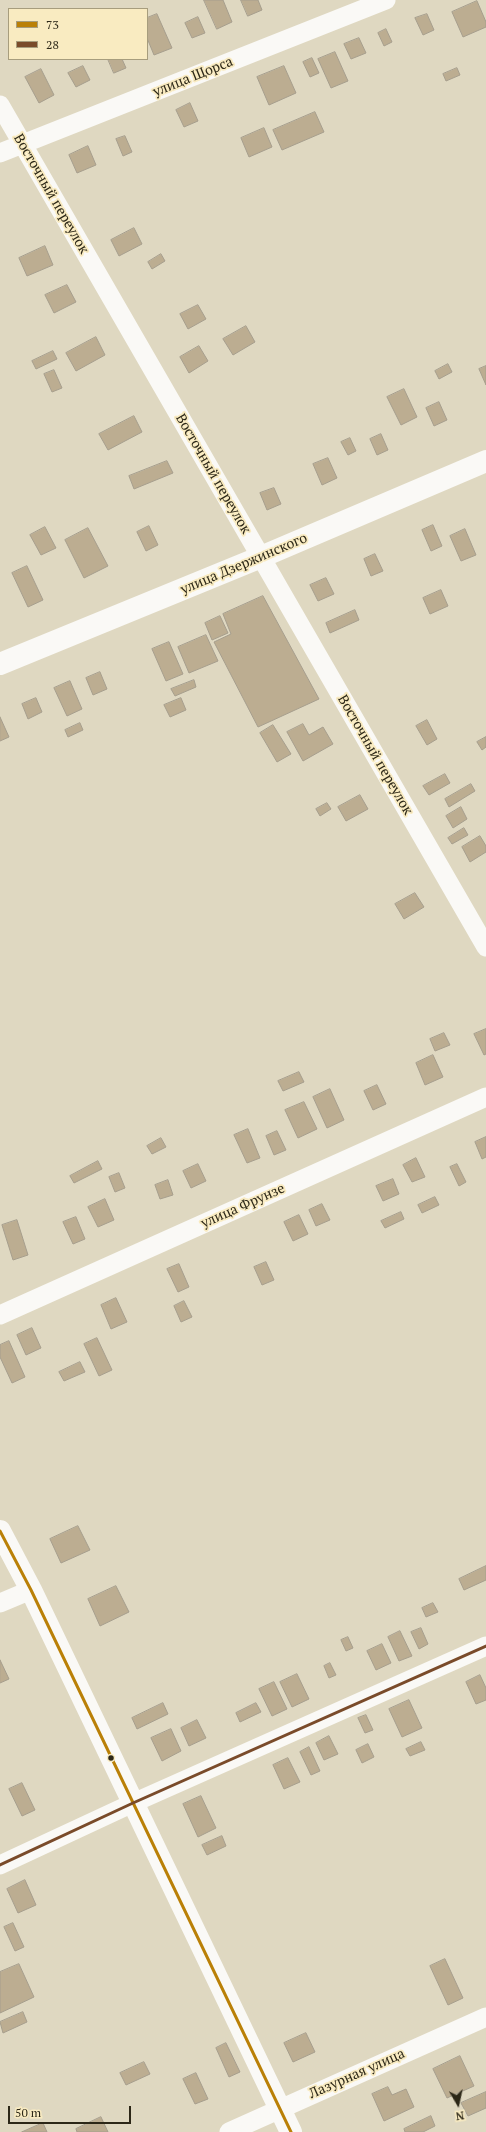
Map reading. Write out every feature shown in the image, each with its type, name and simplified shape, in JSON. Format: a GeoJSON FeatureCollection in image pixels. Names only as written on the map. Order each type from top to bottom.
{"type":"FeatureCollection","features":[{"type":"Feature","properties":{"kind":"street","name":"улица Щорса"},"geometry":{"type":"LineString","coordinates":[[0,153],[386,0]]}},
{"type":"Feature","properties":{"kind":"street","name":"Восточный переулок"},"geometry":{"type":"LineString","coordinates":[[0,105],[486,947]]}},
{"type":"Feature","properties":{"kind":"street","name":"улица Дзержинского"},"geometry":{"type":"LineString","coordinates":[[0,664],[261,557],[486,461]]}},
{"type":"Feature","properties":{"kind":"street","name":"улица Фрунзе"},"geometry":{"type":"LineString","coordinates":[[0,1315],[486,1097]]}},
{"type":"Feature","properties":{"kind":"street"},"geometry":{"type":"LineString","coordinates":[[0,1531],[31,1590],[291,2132]]}},
{"type":"Feature","properties":{"kind":"street"},"geometry":{"type":"LineString","coordinates":[[0,1603],[31,1590]]}},
{"type":"Feature","properties":{"kind":"street"},"geometry":{"type":"LineString","coordinates":[[0,1865],[133,1803],[486,1646]]}},
{"type":"Feature","properties":{"kind":"street","name":"Лазурная улица"},"geometry":{"type":"LineString","coordinates":[[229,2132],[486,2017]]}},
{"type":"Feature","properties":{"kind":"building"},"geometry":{"type":"Polygon","coordinates":[[[204,0],[223,0],[232,22],[217,29],[204,0]]]}},
{"type":"Feature","properties":{"kind":"building"},"geometry":{"type":"Polygon","coordinates":[[[241,0],[258,0],[262,10],[248,16],[241,0]]]}},
{"type":"Feature","properties":{"kind":"building"},"geometry":{"type":"Polygon","coordinates":[[[477,1],[486,22],[486,27],[463,37],[452,12],[477,1]]]}},
{"type":"Feature","properties":{"kind":"building"},"geometry":{"type":"Polygon","coordinates":[[[157,14],[172,48],[154,55],[148,40],[148,18],[157,14]]]}},
{"type":"Feature","properties":{"kind":"building"},"geometry":{"type":"Polygon","coordinates":[[[427,14],[434,30],[423,35],[415,18],[427,14]]]}},
{"type":"Feature","properties":{"kind":"building"},"geometry":{"type":"Polygon","coordinates":[[[198,17],[205,33],[192,38],[185,23],[198,17]]]}},
{"type":"Feature","properties":{"kind":"building"},"geometry":{"type":"Polygon","coordinates":[[[386,29],[392,42],[384,46],[378,33],[386,29]]]}},
{"type":"Feature","properties":{"kind":"building"},"geometry":{"type":"Polygon","coordinates":[[[359,38],[366,53],[351,59],[344,44],[359,38]]]}},
{"type":"Feature","properties":{"kind":"building"},"geometry":{"type":"Polygon","coordinates":[[[335,52],[348,81],[331,88],[318,59],[335,52]]]}},
{"type":"Feature","properties":{"kind":"building"},"geometry":{"type":"Polygon","coordinates":[[[312,58],[319,73],[310,77],[303,62],[312,58]]]}},
{"type":"Feature","properties":{"kind":"building"},"geometry":{"type":"Polygon","coordinates":[[[108,60],[122,60],[126,68],[114,73],[108,60]]]}},
{"type":"Feature","properties":{"kind":"building"},"geometry":{"type":"Polygon","coordinates":[[[83,66],[90,80],[76,87],[68,73],[83,66]]]}},
{"type":"Feature","properties":{"kind":"building"},"geometry":{"type":"Polygon","coordinates":[[[284,66],[296,93],[269,105],[257,77],[284,66]]]}},
{"type":"Feature","properties":{"kind":"building"},"geometry":{"type":"Polygon","coordinates":[[[457,68],[460,75],[446,81],[443,74],[457,68]]]}},
{"type":"Feature","properties":{"kind":"building"},"geometry":{"type":"Polygon","coordinates":[[[41,69],[54,95],[39,103],[25,77],[41,69]]]}},
{"type":"Feature","properties":{"kind":"building"},"geometry":{"type":"Polygon","coordinates":[[[190,103],[198,121],[184,127],[176,110],[190,103]]]}},
{"type":"Feature","properties":{"kind":"building"},"geometry":{"type":"Polygon","coordinates":[[[315,112],[324,132],[282,150],[273,130],[315,112]]]}},
{"type":"Feature","properties":{"kind":"building"},"geometry":{"type":"Polygon","coordinates":[[[264,128],[272,147],[249,157],[241,138],[264,128]]]}},
{"type":"Feature","properties":{"kind":"building"},"geometry":{"type":"Polygon","coordinates":[[[125,136],[132,152],[123,156],[116,139],[125,136]]]}},
{"type":"Feature","properties":{"kind":"building"},"geometry":{"type":"Polygon","coordinates":[[[88,146],[96,165],[77,173],[69,155],[88,146]]]}},
{"type":"Feature","properties":{"kind":"building"},"geometry":{"type":"Polygon","coordinates":[[[134,228],[142,244],[119,256],[111,240],[134,228]]]}},
{"type":"Feature","properties":{"kind":"building"},"geometry":{"type":"Polygon","coordinates":[[[45,246],[53,265],[27,276],[19,258],[45,246]]]}},
{"type":"Feature","properties":{"kind":"building"},"geometry":{"type":"Polygon","coordinates":[[[161,254],[165,261],[152,269],[148,262],[161,254]]]}},
{"type":"Feature","properties":{"kind":"building"},"geometry":{"type":"Polygon","coordinates":[[[67,285],[76,302],[54,313],[45,295],[67,285]]]}},
{"type":"Feature","properties":{"kind":"building"},"geometry":{"type":"Polygon","coordinates":[[[198,305],[206,319],[188,329],[180,314],[198,305]]]}},
{"type":"Feature","properties":{"kind":"building"},"geometry":{"type":"Polygon","coordinates":[[[246,326],[255,342],[233,355],[223,339],[246,326]]]}},
{"type":"Feature","properties":{"kind":"building"},"geometry":{"type":"Polygon","coordinates":[[[96,337],[105,355],[76,371],[66,353],[96,337]]]}},
{"type":"Feature","properties":{"kind":"building"},"geometry":{"type":"Polygon","coordinates":[[[199,346],[208,361],[189,373],[180,357],[199,346]]]}},
{"type":"Feature","properties":{"kind":"building"},"geometry":{"type":"Polygon","coordinates":[[[53,351],[57,359],[36,369],[32,361],[53,351]]]}},
{"type":"Feature","properties":{"kind":"building"},"geometry":{"type":"Polygon","coordinates":[[[448,364],[452,372],[439,379],[435,371],[448,364]]]}},
{"type":"Feature","properties":{"kind":"building"},"geometry":{"type":"Polygon","coordinates":[[[486,366],[486,385],[479,369],[486,366]]]}},
{"type":"Feature","properties":{"kind":"building"},"geometry":{"type":"Polygon","coordinates":[[[54,370],[62,388],[52,392],[44,374],[54,370]]]}},
{"type":"Feature","properties":{"kind":"building"},"geometry":{"type":"Polygon","coordinates":[[[404,389],[417,417],[401,425],[387,397],[404,389]]]}},
{"type":"Feature","properties":{"kind":"building"},"geometry":{"type":"Polygon","coordinates":[[[439,402],[447,420],[434,426],[426,408],[439,402]]]}},
{"type":"Feature","properties":{"kind":"building"},"geometry":{"type":"Polygon","coordinates":[[[134,416],[142,432],[108,450],[99,434],[134,416]]]}},
{"type":"Feature","properties":{"kind":"building"},"geometry":{"type":"Polygon","coordinates":[[[381,434],[388,450],[377,455],[370,439],[381,434]]]}},
{"type":"Feature","properties":{"kind":"building"},"geometry":{"type":"Polygon","coordinates":[[[350,438],[356,451],[348,455],[341,442],[350,438]]]}},
{"type":"Feature","properties":{"kind":"building"},"geometry":{"type":"Polygon","coordinates":[[[328,458],[337,478],[322,485],[313,464],[328,458]]]}},
{"type":"Feature","properties":{"kind":"building"},"geometry":{"type":"Polygon","coordinates":[[[167,461],[173,473],[134,489],[129,476],[167,461]]]}},
{"type":"Feature","properties":{"kind":"building"},"geometry":{"type":"Polygon","coordinates":[[[274,488],[281,504],[267,510],[260,493],[274,488]]]}},
{"type":"Feature","properties":{"kind":"building"},"geometry":{"type":"Polygon","coordinates":[[[433,525],[442,546],[431,551],[422,530],[433,525]]]}},
{"type":"Feature","properties":{"kind":"building"},"geometry":{"type":"Polygon","coordinates":[[[149,526],[158,545],[146,551],[137,532],[149,526]]]}},
{"type":"Feature","properties":{"kind":"building"},"geometry":{"type":"Polygon","coordinates":[[[45,527],[56,548],[41,555],[30,535],[45,527]]]}},
{"type":"Feature","properties":{"kind":"building"},"geometry":{"type":"Polygon","coordinates":[[[88,528],[108,566],[84,578],[65,540],[88,528]]]}},
{"type":"Feature","properties":{"kind":"building"},"geometry":{"type":"Polygon","coordinates":[[[465,529],[476,555],[461,561],[450,536],[465,529]]]}},
{"type":"Feature","properties":{"kind":"building"},"geometry":{"type":"Polygon","coordinates":[[[375,554],[383,571],[371,576],[364,559],[375,554]]]}},
{"type":"Feature","properties":{"kind":"building"},"geometry":{"type":"Polygon","coordinates":[[[27,566],[43,600],[28,607],[12,573],[27,566]]]}},
{"type":"Feature","properties":{"kind":"building"},"geometry":{"type":"Polygon","coordinates":[[[326,578],[334,594],[318,601],[310,585],[326,578]]]}},
{"type":"Feature","properties":{"kind":"building"},"geometry":{"type":"Polygon","coordinates":[[[441,590],[448,606],[430,614],[423,598],[441,590]]]}},
{"type":"Feature","properties":{"kind":"building"},"geometry":{"type":"Polygon","coordinates":[[[263,596],[319,699],[258,727],[214,642],[231,634],[223,614],[263,596]]]}},
{"type":"Feature","properties":{"kind":"building"},"geometry":{"type":"Polygon","coordinates":[[[355,610],[359,620],[330,633],[326,623],[355,610]]]}},
{"type":"Feature","properties":{"kind":"building"},"geometry":{"type":"Polygon","coordinates":[[[220,616],[228,633],[212,640],[205,623],[220,616]]]}},
{"type":"Feature","properties":{"kind":"building"},"geometry":{"type":"Polygon","coordinates":[[[206,635],[218,661],[189,673],[178,647],[206,635]]]}},
{"type":"Feature","properties":{"kind":"building"},"geometry":{"type":"Polygon","coordinates":[[[169,642],[183,674],[166,681],[152,649],[169,642]]]}},
{"type":"Feature","properties":{"kind":"building"},"geometry":{"type":"Polygon","coordinates":[[[100,672],[107,689],[93,695],[86,678],[100,672]]]}},
{"type":"Feature","properties":{"kind":"building"},"geometry":{"type":"Polygon","coordinates":[[[194,680],[196,687],[175,696],[171,689],[194,680]]]}},
{"type":"Feature","properties":{"kind":"building"},"geometry":{"type":"Polygon","coordinates":[[[70,681],[82,709],[67,716],[54,688],[70,681]]]}},
{"type":"Feature","properties":{"kind":"building"},"geometry":{"type":"Polygon","coordinates":[[[36,698],[42,712],[28,719],[22,704],[36,698]]]}},
{"type":"Feature","properties":{"kind":"building"},"geometry":{"type":"Polygon","coordinates":[[[181,698],[186,710],[170,717],[164,705],[181,698]]]}},
{"type":"Feature","properties":{"kind":"building"},"geometry":{"type":"Polygon","coordinates":[[[0,717],[9,737],[0,741],[0,717]]]}},
{"type":"Feature","properties":{"kind":"building"},"geometry":{"type":"Polygon","coordinates":[[[427,720],[437,739],[427,745],[416,726],[427,720]]]}},
{"type":"Feature","properties":{"kind":"building"},"geometry":{"type":"Polygon","coordinates":[[[80,723],[83,730],[68,737],[65,730],[80,723]]]}},
{"type":"Feature","properties":{"kind":"building"},"geometry":{"type":"Polygon","coordinates":[[[303,724],[309,735],[323,727],[333,744],[303,761],[287,732],[303,724]]]}},
{"type":"Feature","properties":{"kind":"building"},"geometry":{"type":"Polygon","coordinates":[[[273,725],[291,754],[277,762],[260,733],[273,725]]]}},
{"type":"Feature","properties":{"kind":"building"},"geometry":{"type":"Polygon","coordinates":[[[486,737],[486,747],[482,750],[477,742],[486,737]]]}},
{"type":"Feature","properties":{"kind":"building"},"geometry":{"type":"Polygon","coordinates":[[[445,774],[450,783],[429,795],[423,786],[445,774]]]}},
{"type":"Feature","properties":{"kind":"building"},"geometry":{"type":"Polygon","coordinates":[[[471,784],[475,791],[449,807],[445,799],[471,784]]]}},
{"type":"Feature","properties":{"kind":"building"},"geometry":{"type":"Polygon","coordinates":[[[360,795],[368,809],[346,821],[338,807],[360,795]]]}},
{"type":"Feature","properties":{"kind":"building"},"geometry":{"type":"Polygon","coordinates":[[[327,803],[331,809],[320,816],[316,809],[327,803]]]}},
{"type":"Feature","properties":{"kind":"building"},"geometry":{"type":"Polygon","coordinates":[[[461,807],[467,819],[453,828],[446,816],[461,807]]]}},
{"type":"Feature","properties":{"kind":"building"},"geometry":{"type":"Polygon","coordinates":[[[464,828],[468,835],[452,844],[448,838],[464,828]]]}},
{"type":"Feature","properties":{"kind":"building"},"geometry":{"type":"Polygon","coordinates":[[[480,836],[486,846],[486,852],[470,862],[462,847],[480,836]]]}},
{"type":"Feature","properties":{"kind":"building"},"geometry":{"type":"Polygon","coordinates":[[[415,893],[424,907],[404,919],[395,904],[415,893]]]}},
{"type":"Feature","properties":{"kind":"building"},"geometry":{"type":"Polygon","coordinates":[[[486,1029],[486,1054],[484,1055],[474,1034],[486,1029]]]}},
{"type":"Feature","properties":{"kind":"building"},"geometry":{"type":"Polygon","coordinates":[[[444,1033],[450,1045],[435,1051],[430,1039],[444,1033]]]}},
{"type":"Feature","properties":{"kind":"building"},"geometry":{"type":"Polygon","coordinates":[[[433,1055],[443,1077],[425,1085],[416,1063],[433,1055]]]}},
{"type":"Feature","properties":{"kind":"building"},"geometry":{"type":"Polygon","coordinates":[[[299,1072],[304,1082],[283,1091],[278,1081],[299,1072]]]}},
{"type":"Feature","properties":{"kind":"building"},"geometry":{"type":"Polygon","coordinates":[[[377,1085],[386,1104],[373,1110],[364,1091],[377,1085]]]}},
{"type":"Feature","properties":{"kind":"building"},"geometry":{"type":"Polygon","coordinates":[[[330,1089],[344,1120],[327,1128],[313,1097],[330,1089]]]}},
{"type":"Feature","properties":{"kind":"building"},"geometry":{"type":"Polygon","coordinates":[[[304,1102],[317,1129],[298,1138],[285,1110],[304,1102]]]}},
{"type":"Feature","properties":{"kind":"building"},"geometry":{"type":"Polygon","coordinates":[[[248,1129],[260,1158],[247,1163],[234,1135],[248,1129]]]}},
{"type":"Feature","properties":{"kind":"building"},"geometry":{"type":"Polygon","coordinates":[[[277,1131],[286,1150],[274,1155],[266,1136],[277,1131]]]}},
{"type":"Feature","properties":{"kind":"building"},"geometry":{"type":"Polygon","coordinates":[[[486,1137],[486,1157],[482,1159],[475,1142],[486,1137]]]}},
{"type":"Feature","properties":{"kind":"building"},"geometry":{"type":"Polygon","coordinates":[[[161,1138],[166,1147],[152,1154],[147,1146],[161,1138]]]}},
{"type":"Feature","properties":{"kind":"building"},"geometry":{"type":"Polygon","coordinates":[[[416,1158],[425,1177],[412,1182],[403,1165],[416,1158]]]}},
{"type":"Feature","properties":{"kind":"building"},"geometry":{"type":"Polygon","coordinates":[[[98,1161],[102,1169],[74,1183],[70,1176],[98,1161]]]}},
{"type":"Feature","properties":{"kind":"building"},"geometry":{"type":"Polygon","coordinates":[[[198,1164],[206,1181],[191,1188],[183,1171],[198,1164]]]}},
{"type":"Feature","properties":{"kind":"building"},"geometry":{"type":"Polygon","coordinates":[[[457,1164],[466,1182],[459,1186],[450,1167],[457,1164]]]}},
{"type":"Feature","properties":{"kind":"building"},"geometry":{"type":"Polygon","coordinates":[[[119,1173],[125,1188],[115,1192],[109,1177],[119,1173]]]}},
{"type":"Feature","properties":{"kind":"building"},"geometry":{"type":"Polygon","coordinates":[[[393,1179],[399,1194],[383,1201],[376,1186],[393,1179]]]}},
{"type":"Feature","properties":{"kind":"building"},"geometry":{"type":"Polygon","coordinates":[[[168,1180],[173,1195],[160,1199],[155,1185],[168,1180]]]}},
{"type":"Feature","properties":{"kind":"building"},"geometry":{"type":"Polygon","coordinates":[[[435,1197],[439,1205],[422,1213],[418,1205],[435,1197]]]}},
{"type":"Feature","properties":{"kind":"building"},"geometry":{"type":"Polygon","coordinates":[[[105,1199],[114,1220],[98,1227],[88,1207],[105,1199]]]}},
{"type":"Feature","properties":{"kind":"building"},"geometry":{"type":"Polygon","coordinates":[[[322,1204],[330,1220],[316,1226],[309,1210],[322,1204]]]}},
{"type":"Feature","properties":{"kind":"building"},"geometry":{"type":"Polygon","coordinates":[[[401,1212],[404,1219],[385,1228],[381,1221],[401,1212]]]}},
{"type":"Feature","properties":{"kind":"building"},"geometry":{"type":"Polygon","coordinates":[[[299,1215],[308,1234],[293,1241],[284,1222],[299,1215]]]}},
{"type":"Feature","properties":{"kind":"building"},"geometry":{"type":"Polygon","coordinates":[[[76,1217],[85,1239],[73,1244],[63,1222],[76,1217]]]}},
{"type":"Feature","properties":{"kind":"building"},"geometry":{"type":"Polygon","coordinates":[[[17,1220],[28,1255],[13,1260],[2,1225],[17,1220]]]}},
{"type":"Feature","properties":{"kind":"building"},"geometry":{"type":"Polygon","coordinates":[[[266,1262],[274,1280],[262,1285],[254,1267],[266,1262]]]}},
{"type":"Feature","properties":{"kind":"building"},"geometry":{"type":"Polygon","coordinates":[[[179,1264],[189,1287],[178,1292],[167,1269],[179,1264]]]}},
{"type":"Feature","properties":{"kind":"building"},"geometry":{"type":"Polygon","coordinates":[[[116,1298],[127,1322],[111,1329],[101,1305],[116,1298]]]}},
{"type":"Feature","properties":{"kind":"building"},"geometry":{"type":"Polygon","coordinates":[[[184,1301],[192,1317],[181,1322],[174,1306],[184,1301]]]}},
{"type":"Feature","properties":{"kind":"building"},"geometry":{"type":"Polygon","coordinates":[[[32,1328],[41,1348],[26,1355],[17,1335],[32,1328]]]}},
{"type":"Feature","properties":{"kind":"building"},"geometry":{"type":"Polygon","coordinates":[[[97,1338],[112,1370],[99,1376],[84,1344],[97,1338]]]}},
{"type":"Feature","properties":{"kind":"building"},"geometry":{"type":"Polygon","coordinates":[[[9,1341],[25,1377],[12,1383],[0,1357],[0,1345],[9,1341]]]}},
{"type":"Feature","properties":{"kind":"building"},"geometry":{"type":"Polygon","coordinates":[[[80,1362],[85,1372],[64,1381],[59,1372],[80,1362]]]}},
{"type":"Feature","properties":{"kind":"building"},"geometry":{"type":"Polygon","coordinates":[[[78,1526],[90,1550],[61,1563],[50,1539],[78,1526]]]}},
{"type":"Feature","properties":{"kind":"building"},"geometry":{"type":"Polygon","coordinates":[[[486,1566],[486,1580],[464,1590],[459,1579],[486,1566]]]}},
{"type":"Feature","properties":{"kind":"building"},"geometry":{"type":"Polygon","coordinates":[[[116,1586],[129,1612],[100,1626],[88,1599],[116,1586]]]}},
{"type":"Feature","properties":{"kind":"building"},"geometry":{"type":"Polygon","coordinates":[[[433,1603],[438,1612],[426,1617],[422,1608],[433,1603]]]}},
{"type":"Feature","properties":{"kind":"building"},"geometry":{"type":"Polygon","coordinates":[[[421,1628],[428,1644],[419,1649],[411,1632],[421,1628]]]}},
{"type":"Feature","properties":{"kind":"building"},"geometry":{"type":"Polygon","coordinates":[[[400,1631],[412,1656],[399,1661],[388,1637],[400,1631]]]}},
{"type":"Feature","properties":{"kind":"building"},"geometry":{"type":"Polygon","coordinates":[[[348,1637],[353,1648],[346,1651],[341,1640],[348,1637]]]}},
{"type":"Feature","properties":{"kind":"building"},"geometry":{"type":"Polygon","coordinates":[[[382,1644],[391,1663],[376,1670],[367,1651],[382,1644]]]}},
{"type":"Feature","properties":{"kind":"building"},"geometry":{"type":"Polygon","coordinates":[[[0,1660],[9,1679],[0,1683],[0,1660]]]}},
{"type":"Feature","properties":{"kind":"building"},"geometry":{"type":"Polygon","coordinates":[[[330,1663],[336,1675],[329,1678],[324,1666],[330,1663]]]}},
{"type":"Feature","properties":{"kind":"building"},"geometry":{"type":"Polygon","coordinates":[[[297,1674],[309,1699],[292,1707],[280,1682],[297,1674]]]}},
{"type":"Feature","properties":{"kind":"building"},"geometry":{"type":"Polygon","coordinates":[[[480,1675],[486,1688],[486,1700],[476,1704],[466,1682],[480,1675]]]}},
{"type":"Feature","properties":{"kind":"building"},"geometry":{"type":"Polygon","coordinates":[[[274,1682],[287,1709],[272,1716],[259,1689],[274,1682]]]}},
{"type":"Feature","properties":{"kind":"building"},"geometry":{"type":"Polygon","coordinates":[[[409,1700],[422,1728],[402,1737],[389,1709],[409,1700]]]}},
{"type":"Feature","properties":{"kind":"building"},"geometry":{"type":"Polygon","coordinates":[[[163,1703],[168,1714],[137,1729],[132,1718],[163,1703]]]}},
{"type":"Feature","properties":{"kind":"building"},"geometry":{"type":"Polygon","coordinates":[[[256,1703],[261,1712],[240,1722],[236,1713],[256,1703]]]}},
{"type":"Feature","properties":{"kind":"building"},"geometry":{"type":"Polygon","coordinates":[[[366,1715],[373,1730],[365,1733],[358,1718],[366,1715]]]}},
{"type":"Feature","properties":{"kind":"building"},"geometry":{"type":"Polygon","coordinates":[[[197,1720],[206,1738],[189,1746],[181,1728],[197,1720]]]}},
{"type":"Feature","properties":{"kind":"building"},"geometry":{"type":"Polygon","coordinates":[[[171,1729],[181,1751],[162,1761],[151,1738],[171,1729]]]}},
{"type":"Feature","properties":{"kind":"building"},"geometry":{"type":"Polygon","coordinates":[[[329,1736],[338,1754],[324,1760],[316,1743],[329,1736]]]}},
{"type":"Feature","properties":{"kind":"building"},"geometry":{"type":"Polygon","coordinates":[[[421,1742],[425,1750],[410,1756],[406,1749],[421,1742]]]}},
{"type":"Feature","properties":{"kind":"building"},"geometry":{"type":"Polygon","coordinates":[[[368,1744],[374,1757],[362,1763],[356,1750],[368,1744]]]}},
{"type":"Feature","properties":{"kind":"building"},"geometry":{"type":"Polygon","coordinates":[[[309,1747],[320,1771],[311,1775],[300,1752],[309,1747]]]}},
{"type":"Feature","properties":{"kind":"building"},"geometry":{"type":"Polygon","coordinates":[[[288,1758],[300,1782],[284,1789],[273,1765],[288,1758]]]}},
{"type":"Feature","properties":{"kind":"building"},"geometry":{"type":"Polygon","coordinates":[[[22,1783],[35,1810],[22,1816],[9,1789],[22,1783]]]}},
{"type":"Feature","properties":{"kind":"building"},"geometry":{"type":"Polygon","coordinates":[[[201,1796],[216,1828],[198,1837],[183,1804],[201,1796]]]}},
{"type":"Feature","properties":{"kind":"building"},"geometry":{"type":"Polygon","coordinates":[[[222,1836],[226,1846],[207,1855],[202,1845],[222,1836]]]}},
{"type":"Feature","properties":{"kind":"building"},"geometry":{"type":"Polygon","coordinates":[[[25,1880],[36,1905],[18,1913],[7,1889],[25,1880]]]}},
{"type":"Feature","properties":{"kind":"building"},"geometry":{"type":"Polygon","coordinates":[[[13,1923],[24,1947],[15,1951],[4,1927],[13,1923]]]}},
{"type":"Feature","properties":{"kind":"building"},"geometry":{"type":"Polygon","coordinates":[[[445,1959],[463,1998],[448,2005],[430,1966],[445,1959]]]}},
{"type":"Feature","properties":{"kind":"building"},"geometry":{"type":"Polygon","coordinates":[[[19,1964],[34,1997],[0,2013],[0,1972],[19,1964]]]}},
{"type":"Feature","properties":{"kind":"building"},"geometry":{"type":"Polygon","coordinates":[[[23,2012],[27,2022],[3,2033],[0,2022],[23,2012]]]}},
{"type":"Feature","properties":{"kind":"building"},"geometry":{"type":"Polygon","coordinates":[[[306,2033],[315,2052],[293,2062],[284,2043],[306,2033]]]}},
{"type":"Feature","properties":{"kind":"building"},"geometry":{"type":"Polygon","coordinates":[[[226,2043],[240,2072],[229,2077],[216,2048],[226,2043]]]}},
{"type":"Feature","properties":{"kind":"building"},"geometry":{"type":"Polygon","coordinates":[[[460,2056],[474,2086],[447,2098],[433,2069],[460,2056]]]}},
{"type":"Feature","properties":{"kind":"building"},"geometry":{"type":"Polygon","coordinates":[[[144,2062],[150,2074],[126,2085],[120,2073],[144,2062]]]}},
{"type":"Feature","properties":{"kind":"building"},"geometry":{"type":"Polygon","coordinates":[[[196,2073],[208,2099],[195,2104],[183,2079],[196,2073]]]}},
{"type":"Feature","properties":{"kind":"building"},"geometry":{"type":"Polygon","coordinates":[[[388,2087],[392,2095],[406,2089],[414,2107],[384,2121],[372,2094],[388,2087]]]}},
{"type":"Feature","properties":{"kind":"building"},"geometry":{"type":"Polygon","coordinates":[[[486,2092],[486,2108],[468,2116],[461,2103],[486,2092]]]}},
{"type":"Feature","properties":{"kind":"building"},"geometry":{"type":"Polygon","coordinates":[[[431,2116],[435,2126],[423,2132],[405,2132],[404,2129],[431,2116]]]}},
{"type":"Feature","properties":{"kind":"building"},"geometry":{"type":"Polygon","coordinates":[[[101,2117],[108,2132],[77,2132],[76,2129],[101,2117]]]}},
{"type":"Feature","properties":{"kind":"building"},"geometry":{"type":"Polygon","coordinates":[[[43,2123],[47,2132],[22,2132],[43,2123]]]}},
{"type":"Feature","properties":{"kind":"transit line","name":"73"},"geometry":{"type":"LineString","coordinates":[[0,1531],[31,1590],[291,2132]]}},
{"type":"Feature","properties":{"kind":"transit line","name":"28"},"geometry":{"type":"LineString","coordinates":[[0,1865],[133,1803],[486,1646]]}}]}
